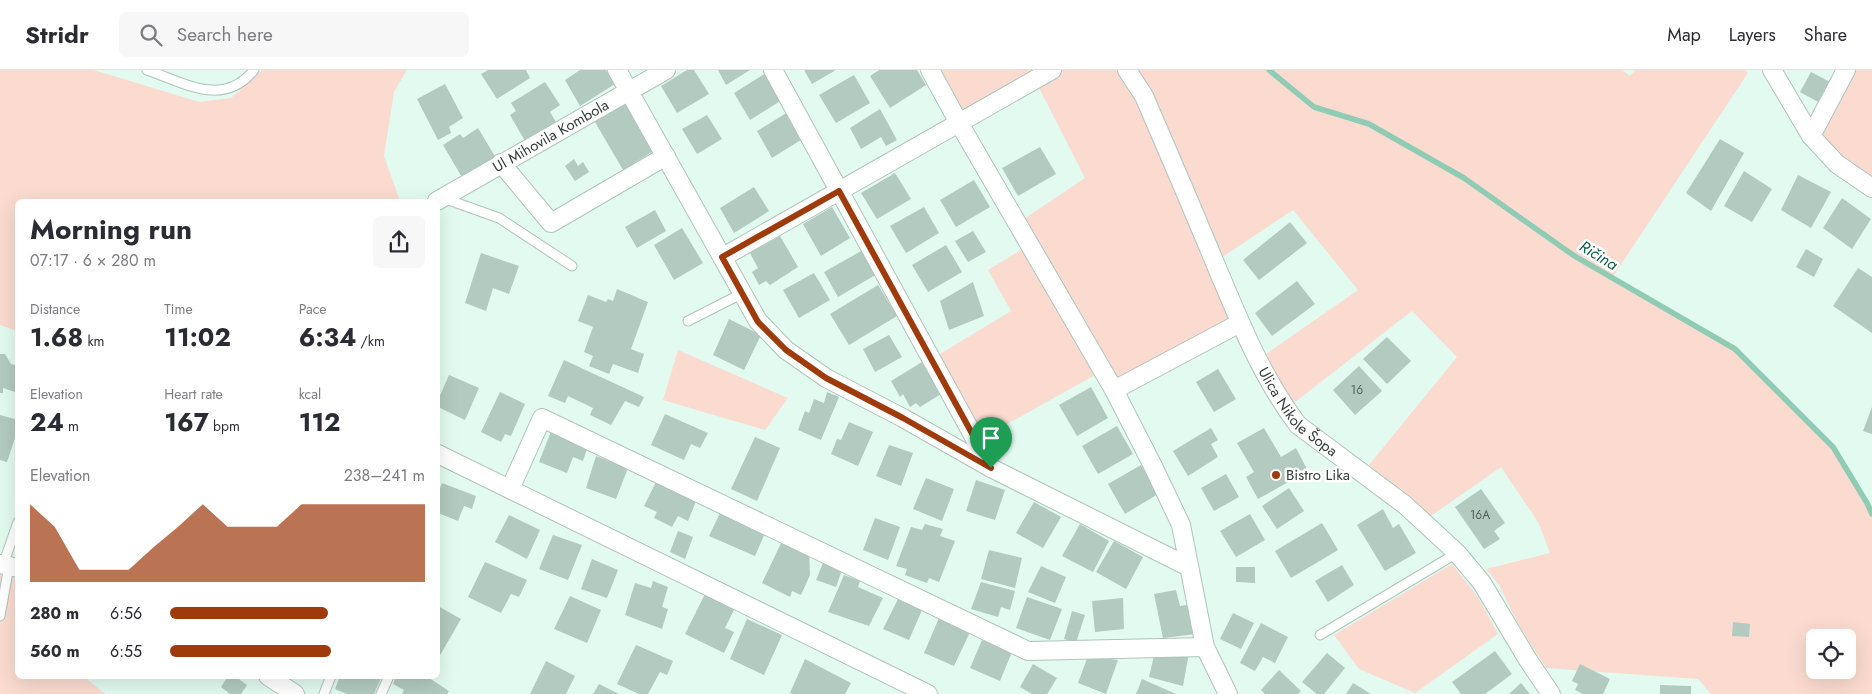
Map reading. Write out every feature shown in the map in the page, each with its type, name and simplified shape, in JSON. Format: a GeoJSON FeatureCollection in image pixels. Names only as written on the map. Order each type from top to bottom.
{"type":"FeatureCollection","features":[{"type":"Feature","properties":{"kind":"street"},"geometry":{"type":"LineString","coordinates":[[617,70],[758,322],[786,350],[826,378],[903,418],[991,468],[1189,567]]}},
{"type":"Feature","properties":{"kind":"street","name":"Ul Mihovila Kombola"},"geometry":{"type":"LineString","coordinates":[[440,199],[666,70]]}},
{"type":"Feature","properties":{"kind":"street"},"geometry":{"type":"LineString","coordinates":[[772,70],[991,468]]}},
{"type":"Feature","properties":{"kind":"street"},"geometry":{"type":"LineString","coordinates":[[930,70],[959,124],[1114,390],[1154,466],[1181,525],[1205,647],[1228,694]]}},
{"type":"Feature","properties":{"kind":"street"},"geometry":{"type":"LineString","coordinates":[[722,257],[1052,70]]}},
{"type":"Feature","properties":{"kind":"street","name":"Ulica Nikole Šopa"},"geometry":{"type":"LineString","coordinates":[[1127,70],[1144,96],[1240,323],[1269,382],[1298,425],[1405,505],[1457,554],[1482,583],[1528,660],[1551,694]]}},
{"type":"Feature","properties":{"kind":"street"},"geometry":{"type":"LineString","coordinates":[[1772,70],[1811,136],[1837,164],[1872,188]]}},
{"type":"Feature","properties":{"kind":"street"},"geometry":{"type":"LineString","coordinates":[[1811,136],[1846,70]]}},
{"type":"Feature","properties":{"kind":"street"},"geometry":{"type":"LineString","coordinates":[[502,163],[552,223],[666,156]]}},
{"type":"Feature","properties":{"kind":"street"},"geometry":{"type":"LineString","coordinates":[[1114,390],[1240,323]]}},
{"type":"Feature","properties":{"kind":"street"},"geometry":{"type":"LineString","coordinates":[[510,489],[542,418],[1028,651],[1205,647]]}},
{"type":"Feature","properties":{"kind":"street"},"geometry":{"type":"LineString","coordinates":[[440,455],[928,694]]}},
{"type":"Feature","properties":{"kind":"street"},"geometry":{"type":"LineString","coordinates":[[272,679],[295,694]]}},
{"type":"Feature","properties":{"kind":"lane"},"geometry":{"type":"LineString","coordinates":[[147,70],[207,91],[221,91],[238,85],[254,70]]}},
{"type":"Feature","properties":{"kind":"lane"},"geometry":{"type":"LineString","coordinates":[[440,199],[499,218],[572,266]]}},
{"type":"Feature","properties":{"kind":"lane"},"geometry":{"type":"LineString","coordinates":[[688,321],[743,293]]}},
{"type":"Feature","properties":{"kind":"lane"},"geometry":{"type":"LineString","coordinates":[[0,616],[7,565],[15,534]]}},
{"type":"Feature","properties":{"kind":"lane"},"geometry":{"type":"LineString","coordinates":[[1320,635],[1457,554]]}},
{"type":"Feature","properties":{"kind":"lane"},"geometry":{"type":"LineString","coordinates":[[324,694],[330,679]]}},
{"type":"Feature","properties":{"kind":"lane"},"geometry":{"type":"LineString","coordinates":[[381,694],[388,679]]}},
{"type":"Feature","properties":{"kind":"shaded area"},"geometry":{"type":"Polygon","coordinates":[[[0,70],[94,70],[199,102],[231,98],[262,70],[407,70],[394,92],[384,156],[399,199],[15,199],[15,330],[0,325],[0,70]]]}},
{"type":"Feature","properties":{"kind":"shaded area"},"geometry":{"type":"Polygon","coordinates":[[[930,70],[1622,70],[1630,76],[1635,70],[1745,70],[1748,73],[1612,278],[1735,349],[1833,447],[1872,514],[1872,694],[1711,694],[1698,679],[1546,668],[1519,626],[1499,585],[1486,569],[1550,553],[1538,522],[1501,467],[1431,516],[1369,465],[1457,357],[1412,311],[1294,403],[1263,356],[1358,290],[1293,210],[1215,262],[1240,323],[1114,390],[1102,371],[977,441],[932,359],[1011,311],[988,270],[1029,245],[1018,223],[1085,178],[1035,80],[959,123],[930,70]]]}},
{"type":"Feature","properties":{"kind":"shaded area"},"geometry":{"type":"Polygon","coordinates":[[[1846,70],[1872,70],[1872,188],[1811,136],[1846,70]]]}},
{"type":"Feature","properties":{"kind":"shaded area"},"geometry":{"type":"Polygon","coordinates":[[[678,350],[788,398],[765,430],[663,400],[678,350]]]}},
{"type":"Feature","properties":{"kind":"shaded area"},"geometry":{"type":"Polygon","coordinates":[[[0,564],[15,568],[15,679],[87,679],[105,694],[0,694],[0,564]]]}},
{"type":"Feature","properties":{"kind":"shaded area"},"geometry":{"type":"Polygon","coordinates":[[[1452,564],[1478,597],[1498,634],[1415,693],[1359,669],[1334,635],[1452,564]]]}},
{"type":"Feature","properties":{"kind":"building"},"geometry":{"type":"Polygon","coordinates":[[[488,70],[526,70],[530,78],[497,99],[481,74],[488,70]]]}},
{"type":"Feature","properties":{"kind":"building"},"geometry":{"type":"Polygon","coordinates":[[[580,70],[606,70],[615,84],[580,106],[565,80],[580,70]]]}},
{"type":"Feature","properties":{"kind":"building"},"geometry":{"type":"Polygon","coordinates":[[[687,70],[694,70],[709,94],[677,113],[661,86],[687,70]]]}},
{"type":"Feature","properties":{"kind":"building"},"geometry":{"type":"Polygon","coordinates":[[[718,70],[750,70],[726,85],[718,70]]]}},
{"type":"Feature","properties":{"kind":"building"},"geometry":{"type":"Polygon","coordinates":[[[804,70],[836,70],[812,84],[804,70]]]}},
{"type":"Feature","properties":{"kind":"building"},"geometry":{"type":"Polygon","coordinates":[[[879,70],[917,70],[926,85],[890,108],[870,76],[879,70]]]}},
{"type":"Feature","properties":{"kind":"building"},"geometry":{"type":"Polygon","coordinates":[[[1811,72],[1832,83],[1820,103],[1800,92],[1811,72]]]}},
{"type":"Feature","properties":{"kind":"building"},"geometry":{"type":"Polygon","coordinates":[[[766,73],[782,100],[750,120],[734,93],[766,73]]]}},
{"type":"Feature","properties":{"kind":"building"},"geometry":{"type":"Polygon","coordinates":[[[854,75],[870,103],[836,123],[819,95],[854,75]]]}},
{"type":"Feature","properties":{"kind":"building"},"geometry":{"type":"Polygon","coordinates":[[[545,82],[560,105],[550,112],[556,122],[525,141],[510,115],[516,111],[511,103],[545,82]]]}},
{"type":"Feature","properties":{"kind":"building"},"geometry":{"type":"Polygon","coordinates":[[[445,84],[463,118],[449,127],[451,133],[438,140],[417,99],[445,84]]]}},
{"type":"Feature","properties":{"kind":"building"},"geometry":{"type":"Polygon","coordinates":[[[627,102],[655,150],[623,170],[595,122],[627,102]]]}},
{"type":"Feature","properties":{"kind":"building"},"geometry":{"type":"Polygon","coordinates":[[[880,109],[897,140],[886,146],[881,137],[861,149],[850,128],[880,109]]]}},
{"type":"Feature","properties":{"kind":"building"},"geometry":{"type":"Polygon","coordinates":[[[788,112],[804,138],[772,158],[757,131],[788,112]]]}},
{"type":"Feature","properties":{"kind":"building"},"geometry":{"type":"Polygon","coordinates":[[[707,115],[722,139],[697,154],[682,129],[707,115]]]}},
{"type":"Feature","properties":{"kind":"building"},"geometry":{"type":"Polygon","coordinates":[[[478,128],[496,158],[463,179],[443,145],[460,134],[463,138],[478,128]]]}},
{"type":"Feature","properties":{"kind":"building"},"geometry":{"type":"Polygon","coordinates":[[[1720,139],[1744,153],[1711,211],[1686,193],[1720,139]]]}},
{"type":"Feature","properties":{"kind":"building"},"geometry":{"type":"Polygon","coordinates":[[[1040,147],[1056,174],[1018,196],[1002,168],[1040,147]]]}},
{"type":"Feature","properties":{"kind":"building"},"geometry":{"type":"Polygon","coordinates":[[[574,159],[578,166],[583,162],[589,172],[575,181],[565,166],[574,159]]]}},
{"type":"Feature","properties":{"kind":"building"},"geometry":{"type":"Polygon","coordinates":[[[1744,171],[1772,189],[1752,222],[1724,206],[1744,171]]]}},
{"type":"Feature","properties":{"kind":"building"},"geometry":{"type":"Polygon","coordinates":[[[895,173],[911,199],[877,219],[861,193],[895,173]]]}},
{"type":"Feature","properties":{"kind":"building"},"geometry":{"type":"Polygon","coordinates":[[[1798,175],[1831,192],[1811,228],[1781,210],[1798,175]]]}},
{"type":"Feature","properties":{"kind":"building"},"geometry":{"type":"Polygon","coordinates":[[[974,180],[990,207],[956,227],[940,200],[974,180]]]}},
{"type":"Feature","properties":{"kind":"building"},"geometry":{"type":"Polygon","coordinates":[[[754,187],[769,211],[734,233],[720,208],[754,187]]]}},
{"type":"Feature","properties":{"kind":"building"},"geometry":{"type":"Polygon","coordinates":[[[1842,198],[1871,219],[1852,249],[1823,228],[1842,198]]]}},
{"type":"Feature","properties":{"kind":"building"},"geometry":{"type":"Polygon","coordinates":[[[832,207],[850,238],[821,256],[803,224],[832,207]]]}},
{"type":"Feature","properties":{"kind":"building"},"geometry":{"type":"Polygon","coordinates":[[[924,207],[939,233],[906,253],[890,226],[924,207]]]}},
{"type":"Feature","properties":{"kind":"building"},"geometry":{"type":"Polygon","coordinates":[[[655,210],[666,231],[637,248],[625,227],[655,210]]]}},
{"type":"Feature","properties":{"kind":"building"},"geometry":{"type":"Polygon","coordinates":[[[1290,222],[1307,243],[1259,280],[1243,260],[1290,222]]]}},
{"type":"Feature","properties":{"kind":"building"},"geometry":{"type":"Polygon","coordinates":[[[682,228],[703,263],[674,280],[654,245],[682,228]]]}},
{"type":"Feature","properties":{"kind":"building"},"geometry":{"type":"Polygon","coordinates":[[[973,231],[986,252],[968,262],[955,241],[973,231]]]}},
{"type":"Feature","properties":{"kind":"building"},"geometry":{"type":"Polygon","coordinates":[[[780,236],[798,267],[770,285],[766,281],[759,285],[752,272],[758,268],[750,253],[780,236]]]}},
{"type":"Feature","properties":{"kind":"building"},"geometry":{"type":"Polygon","coordinates":[[[946,245],[962,272],[928,292],[912,265],[946,245]]]}},
{"type":"Feature","properties":{"kind":"building"},"geometry":{"type":"Polygon","coordinates":[[[1806,249],[1823,259],[1814,277],[1796,267],[1806,249]]]}},
{"type":"Feature","properties":{"kind":"building"},"geometry":{"type":"Polygon","coordinates":[[[863,250],[877,274],[838,297],[824,272],[863,250]]]}},
{"type":"Feature","properties":{"kind":"building"},"geometry":{"type":"Polygon","coordinates":[[[481,253],[519,266],[509,294],[493,288],[486,311],[465,303],[481,253]]]}},
{"type":"Feature","properties":{"kind":"building"},"geometry":{"type":"Polygon","coordinates":[[[1858,268],[1872,277],[1872,333],[1833,306],[1858,268]]]}},
{"type":"Feature","properties":{"kind":"building"},"geometry":{"type":"Polygon","coordinates":[[[814,273],[830,300],[799,318],[783,290],[814,273]]]}},
{"type":"Feature","properties":{"kind":"building"},"geometry":{"type":"Polygon","coordinates":[[[1297,281],[1315,304],[1272,336],[1255,313],[1297,281]]]}},
{"type":"Feature","properties":{"kind":"building"},"geometry":{"type":"Polygon","coordinates":[[[973,282],[984,316],[949,330],[940,301],[973,282]]]}},
{"type":"Feature","properties":{"kind":"building"},"geometry":{"type":"Polygon","coordinates":[[[878,285],[897,316],[849,345],[830,314],[878,285]]]}},
{"type":"Feature","properties":{"kind":"building"},"geometry":{"type":"Polygon","coordinates":[[[617,289],[648,302],[631,349],[644,354],[638,373],[613,364],[609,374],[589,366],[593,356],[584,352],[593,327],[578,321],[588,295],[606,302],[608,299],[613,301],[617,289]]]}},
{"type":"Feature","properties":{"kind":"building"},"geometry":{"type":"Polygon","coordinates":[[[729,319],[761,335],[744,370],[713,355],[729,319]]]}},
{"type":"Feature","properties":{"kind":"building"},"geometry":{"type":"Polygon","coordinates":[[[889,335],[902,357],[875,372],[863,349],[889,335]]]}},
{"type":"Feature","properties":{"kind":"building"},"geometry":{"type":"Polygon","coordinates":[[[1387,337],[1411,361],[1387,384],[1363,359],[1387,337]]]}},
{"type":"Feature","properties":{"kind":"building"},"geometry":{"type":"Polygon","coordinates":[[[0,354],[5,354],[11,364],[15,365],[15,392],[3,388],[3,393],[0,393],[0,354]]]}},
{"type":"Feature","properties":{"kind":"building"},"geometry":{"type":"Polygon","coordinates":[[[927,359],[946,391],[920,407],[916,403],[910,407],[903,394],[900,397],[891,381],[927,359]]]}},
{"type":"Feature","properties":{"kind":"building"},"geometry":{"type":"Polygon","coordinates":[[[564,360],[644,397],[639,407],[625,401],[611,425],[590,415],[593,408],[568,396],[565,403],[548,396],[564,360]]]}},
{"type":"Feature","properties":{"kind":"building"},"geometry":{"type":"Polygon","coordinates":[[[1359,366],[1382,391],[1355,415],[1333,390],[1359,366]]]}},
{"type":"Feature","properties":{"kind":"building"},"geometry":{"type":"Polygon","coordinates":[[[1218,369],[1236,399],[1214,412],[1196,382],[1218,369]]]}},
{"type":"Feature","properties":{"kind":"building"},"geometry":{"type":"Polygon","coordinates":[[[449,375],[479,388],[465,420],[440,408],[440,395],[449,375]]]}},
{"type":"Feature","properties":{"kind":"building"},"geometry":{"type":"Polygon","coordinates":[[[1091,387],[1108,418],[1077,436],[1059,405],[1091,387]]]}},
{"type":"Feature","properties":{"kind":"building"},"geometry":{"type":"Polygon","coordinates":[[[500,392],[525,404],[511,436],[505,434],[501,442],[481,432],[500,392]]]}},
{"type":"Feature","properties":{"kind":"building"},"geometry":{"type":"Polygon","coordinates":[[[827,392],[839,397],[821,440],[798,430],[805,411],[809,413],[814,399],[824,403],[827,392]]]}},
{"type":"Feature","properties":{"kind":"building"},"geometry":{"type":"Polygon","coordinates":[[[1872,407],[1872,434],[1863,431],[1872,407]]]}},
{"type":"Feature","properties":{"kind":"building"},"geometry":{"type":"Polygon","coordinates":[[[665,414],[708,433],[700,448],[691,444],[684,460],[651,445],[665,414]]]}},
{"type":"Feature","properties":{"kind":"building"},"geometry":{"type":"Polygon","coordinates":[[[0,415],[15,419],[15,438],[7,462],[0,460],[0,415]]]}},
{"type":"Feature","properties":{"kind":"building"},"geometry":{"type":"Polygon","coordinates":[[[849,422],[873,432],[858,466],[831,454],[837,439],[841,440],[849,422]]]}},
{"type":"Feature","properties":{"kind":"building"},"geometry":{"type":"Polygon","coordinates":[[[1117,426],[1133,454],[1098,474],[1082,446],[1117,426]]]}},
{"type":"Feature","properties":{"kind":"building"},"geometry":{"type":"Polygon","coordinates":[[[1211,428],[1218,440],[1211,444],[1218,457],[1188,476],[1173,451],[1211,428]]]}},
{"type":"Feature","properties":{"kind":"building"},"geometry":{"type":"Polygon","coordinates":[[[1264,428],[1281,457],[1296,448],[1308,471],[1258,499],[1246,477],[1254,472],[1237,443],[1264,428]]]}},
{"type":"Feature","properties":{"kind":"building"},"geometry":{"type":"Polygon","coordinates":[[[552,429],[589,442],[583,461],[573,457],[567,473],[539,462],[552,429]]]}},
{"type":"Feature","properties":{"kind":"building"},"geometry":{"type":"Polygon","coordinates":[[[755,437],[780,448],[757,501],[731,489],[755,437]]]}},
{"type":"Feature","properties":{"kind":"building"},"geometry":{"type":"Polygon","coordinates":[[[889,445],[913,453],[901,486],[876,476],[889,445]]]}},
{"type":"Feature","properties":{"kind":"building"},"geometry":{"type":"Polygon","coordinates":[[[596,456],[628,468],[616,499],[586,488],[596,456]]]}},
{"type":"Feature","properties":{"kind":"building"},"geometry":{"type":"Polygon","coordinates":[[[1141,465],[1158,494],[1125,514],[1108,484],[1141,465]]]}},
{"type":"Feature","properties":{"kind":"building"},"geometry":{"type":"Polygon","coordinates":[[[1226,474],[1239,497],[1214,511],[1201,488],[1226,474]]]}},
{"type":"Feature","properties":{"kind":"building"},"geometry":{"type":"Polygon","coordinates":[[[659,476],[699,494],[688,521],[678,516],[672,527],[654,518],[657,512],[644,506],[659,476]]]}},
{"type":"Feature","properties":{"kind":"building"},"geometry":{"type":"Polygon","coordinates":[[[926,478],[954,489],[942,521],[913,509],[926,478]]]}},
{"type":"Feature","properties":{"kind":"building"},"geometry":{"type":"Polygon","coordinates":[[[976,480],[1005,490],[995,520],[966,511],[976,480]]]}},
{"type":"Feature","properties":{"kind":"building"},"geometry":{"type":"Polygon","coordinates":[[[442,483],[476,496],[472,509],[464,506],[458,521],[440,514],[440,488],[442,483]]]}},
{"type":"Feature","properties":{"kind":"building"},"geometry":{"type":"Polygon","coordinates":[[[1289,488],[1304,511],[1277,529],[1262,506],[1289,488]]]}},
{"type":"Feature","properties":{"kind":"building"},"geometry":{"type":"Polygon","coordinates":[[[1481,489],[1505,523],[1494,531],[1500,539],[1484,549],[1455,507],[1481,489]]]}},
{"type":"Feature","properties":{"kind":"building"},"geometry":{"type":"Polygon","coordinates":[[[1034,502],[1061,517],[1043,548],[1016,533],[1034,502]]]}},
{"type":"Feature","properties":{"kind":"building"},"geometry":{"type":"Polygon","coordinates":[[[722,509],[766,531],[755,556],[709,536],[722,509]]]}},
{"type":"Feature","properties":{"kind":"building"},"geometry":{"type":"Polygon","coordinates":[[[1383,509],[1393,528],[1399,524],[1416,553],[1385,571],[1357,525],[1383,509]]]}},
{"type":"Feature","properties":{"kind":"building"},"geometry":{"type":"Polygon","coordinates":[[[1250,514],[1265,540],[1236,557],[1220,531],[1250,514]]]}},
{"type":"Feature","properties":{"kind":"building"},"geometry":{"type":"Polygon","coordinates":[[[509,515],[540,530],[527,559],[495,542],[509,515]]]}},
{"type":"Feature","properties":{"kind":"building"},"geometry":{"type":"Polygon","coordinates":[[[875,518],[900,527],[888,560],[863,550],[875,518]]]}},
{"type":"Feature","properties":{"kind":"building"},"geometry":{"type":"Polygon","coordinates":[[[1322,523],[1338,550],[1291,578],[1275,551],[1322,523]]]}},
{"type":"Feature","properties":{"kind":"building"},"geometry":{"type":"Polygon","coordinates":[[[925,524],[943,529],[940,536],[955,541],[939,582],[929,578],[927,583],[905,575],[907,569],[896,566],[911,527],[922,530],[925,524]]]}},
{"type":"Feature","properties":{"kind":"building"},"geometry":{"type":"Polygon","coordinates":[[[1080,524],[1109,541],[1093,572],[1062,556],[1080,524]]]}},
{"type":"Feature","properties":{"kind":"building"},"geometry":{"type":"Polygon","coordinates":[[[678,531],[693,537],[685,559],[670,552],[678,531]]]}},
{"type":"Feature","properties":{"kind":"building"},"geometry":{"type":"Polygon","coordinates":[[[553,535],[582,545],[568,580],[539,569],[553,535]]]}},
{"type":"Feature","properties":{"kind":"building"},"geometry":{"type":"Polygon","coordinates":[[[783,539],[809,551],[810,575],[801,595],[792,591],[790,597],[762,583],[783,539]]]}},
{"type":"Feature","properties":{"kind":"building"},"geometry":{"type":"Polygon","coordinates":[[[1114,541],[1143,557],[1126,589],[1096,572],[1114,541]]]}},
{"type":"Feature","properties":{"kind":"building"},"geometry":{"type":"Polygon","coordinates":[[[989,550],[1022,558],[1015,588],[981,579],[989,550]]]}},
{"type":"Feature","properties":{"kind":"building"},"geometry":{"type":"Polygon","coordinates":[[[592,559],[618,570],[607,598],[581,589],[592,559]]]}},
{"type":"Feature","properties":{"kind":"building"},"geometry":{"type":"Polygon","coordinates":[[[485,562],[527,580],[519,597],[511,594],[501,613],[468,597],[485,562]]]}},
{"type":"Feature","properties":{"kind":"building"},"geometry":{"type":"Polygon","coordinates":[[[823,563],[842,570],[836,587],[816,580],[823,563]]]}},
{"type":"Feature","properties":{"kind":"building"},"geometry":{"type":"Polygon","coordinates":[[[1342,565],[1354,585],[1328,602],[1315,581],[1342,565]]]}},
{"type":"Feature","properties":{"kind":"building"},"geometry":{"type":"Polygon","coordinates":[[[1041,566],[1066,577],[1055,603],[1028,592],[1041,566]]]}},
{"type":"Feature","properties":{"kind":"building"},"geometry":{"type":"Polygon","coordinates":[[[1236,567],[1255,567],[1255,583],[1236,582],[1236,567]]]}},
{"type":"Feature","properties":{"kind":"building"},"geometry":{"type":"Polygon","coordinates":[[[844,575],[860,581],[858,587],[883,598],[869,626],[828,612],[844,575]]]}},
{"type":"Feature","properties":{"kind":"building"},"geometry":{"type":"Polygon","coordinates":[[[653,581],[668,587],[662,607],[668,609],[662,629],[625,615],[635,583],[651,588],[653,581]]]}},
{"type":"Feature","properties":{"kind":"building"},"geometry":{"type":"Polygon","coordinates":[[[981,582],[1015,591],[1010,610],[1001,607],[998,617],[971,609],[981,582]]]}},
{"type":"Feature","properties":{"kind":"building"},"geometry":{"type":"Polygon","coordinates":[[[1176,590],[1180,606],[1192,604],[1196,634],[1163,638],[1154,594],[1176,590]]]}},
{"type":"Feature","properties":{"kind":"building"},"geometry":{"type":"Polygon","coordinates":[[[706,592],[736,606],[725,628],[734,632],[724,653],[685,634],[706,592]]]}},
{"type":"Feature","properties":{"kind":"building"},"geometry":{"type":"Polygon","coordinates":[[[570,596],[601,610],[587,643],[554,629],[570,596]]]}},
{"type":"Feature","properties":{"kind":"building"},"geometry":{"type":"Polygon","coordinates":[[[1027,597],[1062,609],[1050,640],[1016,628],[1027,597]]]}},
{"type":"Feature","properties":{"kind":"building"},"geometry":{"type":"Polygon","coordinates":[[[1123,598],[1124,629],[1095,632],[1092,601],[1123,598]]]}},
{"type":"Feature","properties":{"kind":"building"},"geometry":{"type":"Polygon","coordinates":[[[898,599],[922,610],[909,640],[883,629],[898,599]]]}},
{"type":"Feature","properties":{"kind":"building"},"geometry":{"type":"Polygon","coordinates":[[[440,607],[461,619],[440,655],[440,607]]]}},
{"type":"Feature","properties":{"kind":"building"},"geometry":{"type":"Polygon","coordinates":[[[1072,611],[1085,615],[1076,643],[1064,639],[1072,611]]]}},
{"type":"Feature","properties":{"kind":"building"},"geometry":{"type":"Polygon","coordinates":[[[1233,613],[1254,623],[1241,649],[1220,639],[1233,613]]]}},
{"type":"Feature","properties":{"kind":"building"},"geometry":{"type":"Polygon","coordinates":[[[939,618],[970,632],[954,666],[924,653],[939,618]]]}},
{"type":"Feature","properties":{"kind":"building"},"geometry":{"type":"Polygon","coordinates":[[[747,619],[782,635],[764,675],[730,659],[747,619]]]}},
{"type":"Feature","properties":{"kind":"building"},"geometry":{"type":"Polygon","coordinates":[[[1733,622],[1750,624],[1749,637],[1732,636],[1733,622]]]}},
{"type":"Feature","properties":{"kind":"building"},"geometry":{"type":"Polygon","coordinates":[[[1261,623],[1288,637],[1275,663],[1263,657],[1255,671],[1240,663],[1261,623]]]}},
{"type":"Feature","properties":{"kind":"building"},"geometry":{"type":"Polygon","coordinates":[[[982,640],[1012,652],[1000,681],[970,668],[982,640]]]}},
{"type":"Feature","properties":{"kind":"building"},"geometry":{"type":"Polygon","coordinates":[[[636,645],[673,661],[667,675],[660,672],[648,694],[639,694],[617,684],[636,645]]]}},
{"type":"Feature","properties":{"kind":"building"},"geometry":{"type":"Polygon","coordinates":[[[1156,647],[1189,653],[1183,686],[1149,677],[1156,647]]]}},
{"type":"Feature","properties":{"kind":"building"},"geometry":{"type":"Polygon","coordinates":[[[1495,651],[1512,674],[1485,694],[1461,694],[1452,682],[1495,651]]]}},
{"type":"Feature","properties":{"kind":"building"},"geometry":{"type":"Polygon","coordinates":[[[1327,653],[1345,668],[1324,694],[1317,694],[1302,682],[1327,653]]]}},
{"type":"Feature","properties":{"kind":"building"},"geometry":{"type":"Polygon","coordinates":[[[1088,656],[1118,660],[1106,694],[1078,683],[1088,656]]]}},
{"type":"Feature","properties":{"kind":"building"},"geometry":{"type":"Polygon","coordinates":[[[805,659],[851,683],[845,694],[790,693],[805,659]]]}},
{"type":"Feature","properties":{"kind":"building"},"geometry":{"type":"Polygon","coordinates":[[[546,661],[575,676],[566,694],[530,694],[546,661]]]}},
{"type":"Feature","properties":{"kind":"building"},"geometry":{"type":"Polygon","coordinates":[[[1033,664],[1057,678],[1047,694],[1032,694],[1020,687],[1033,664]]]}},
{"type":"Feature","properties":{"kind":"building"},"geometry":{"type":"Polygon","coordinates":[[[1580,664],[1610,679],[1603,694],[1583,694],[1575,690],[1578,684],[1572,681],[1580,664]]]}},
{"type":"Feature","properties":{"kind":"building"},"geometry":{"type":"Polygon","coordinates":[[[1279,670],[1301,691],[1298,694],[1265,694],[1261,690],[1279,670]]]}},
{"type":"Feature","properties":{"kind":"building"},"geometry":{"type":"Polygon","coordinates":[[[226,679],[239,679],[247,685],[241,694],[230,694],[221,687],[226,679]]]}},
{"type":"Feature","properties":{"kind":"building"},"geometry":{"type":"Polygon","coordinates":[[[339,679],[381,679],[374,694],[347,694],[335,689],[339,679]]]}},
{"type":"Feature","properties":{"kind":"building"},"geometry":{"type":"Polygon","coordinates":[[[395,679],[431,679],[449,691],[447,694],[402,694],[404,690],[393,684],[395,679]]]}},
{"type":"Feature","properties":{"kind":"building"},"geometry":{"type":"Polygon","coordinates":[[[1142,679],[1176,694],[1136,694],[1142,679]]]}},
{"type":"Feature","properties":{"kind":"building"},"geometry":{"type":"Polygon","coordinates":[[[1353,683],[1371,694],[1346,694],[1353,683]]]}},
{"type":"Feature","properties":{"kind":"building"},"geometry":{"type":"Polygon","coordinates":[[[1521,683],[1530,694],[1509,694],[1521,683]]]}},
{"type":"Feature","properties":{"kind":"building"},"geometry":{"type":"Polygon","coordinates":[[[599,684],[619,694],[593,694],[599,684]]]}},
{"type":"Feature","properties":{"kind":"building"},"geometry":{"type":"Polygon","coordinates":[[[1660,685],[1691,686],[1691,694],[1660,694],[1660,685]]]}},
{"type":"Feature","properties":{"kind":"waterway","name":"Ričina"},"geometry":{"type":"LineString","coordinates":[[1269,70],[1314,107],[1369,124],[1464,178],[1573,255],[1735,349],[1833,447],[1872,514]]}},
{"type":"Feature","properties":{"kind":"place","name":"Bistro Lika"},"geometry":{"type":"Point","coordinates":[1276,475]}},
{"type":"Feature","properties":{"kind":"route"},"geometry":{"type":"LineString","coordinates":[[839,191],[991,468],[903,418],[826,378],[786,350],[758,322],[722,257],[839,191]]}}]}
